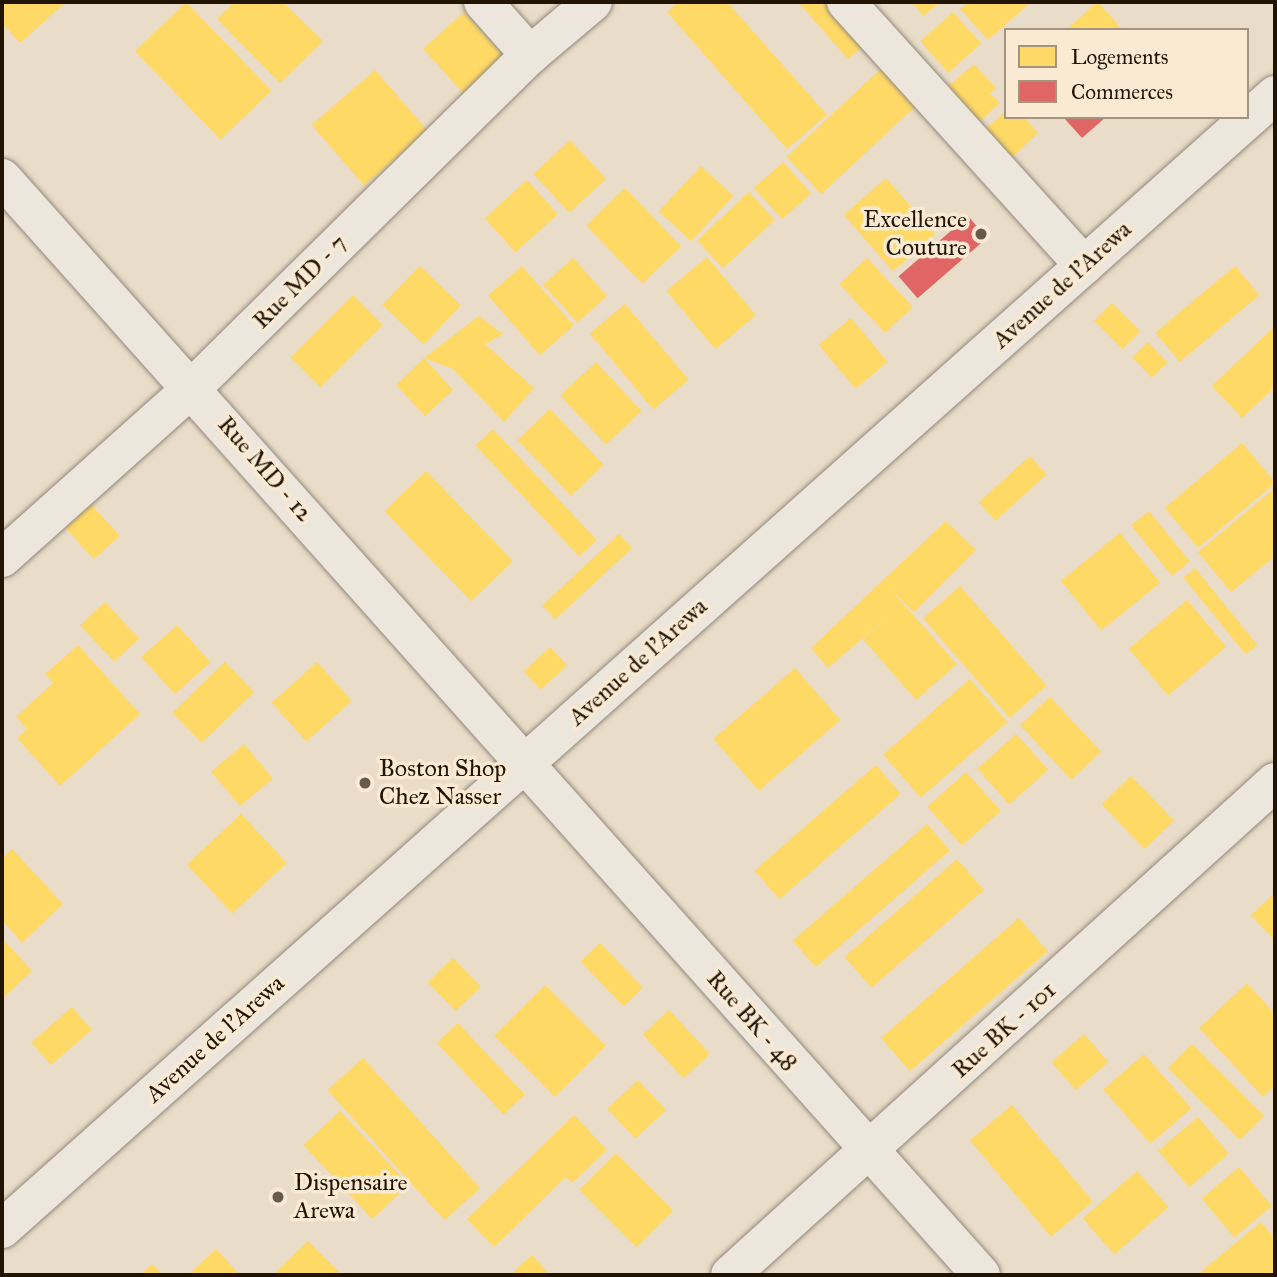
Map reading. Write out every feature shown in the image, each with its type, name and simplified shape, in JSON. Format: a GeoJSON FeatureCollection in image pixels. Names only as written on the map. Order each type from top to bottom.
{"type":"FeatureCollection","features":[{"type":"Feature","properties":{"kind":"street"},"geometry":{"type":"LineString","coordinates":[[483,2],[530,55]]}},
{"type":"Feature","properties":{"kind":"street","name":"Rue MD - 7"},"geometry":{"type":"LineString","coordinates":[[2,558],[193,387],[530,55],[593,2]]}},
{"type":"Feature","properties":{"kind":"street"},"geometry":{"type":"LineString","coordinates":[[846,2],[1084,265]]}},
{"type":"Feature","properties":{"kind":"street","name":"Avenue de l'Arewa"},"geometry":{"type":"LineString","coordinates":[[2,1229],[1084,265],[1269,113]]}},
{"type":"Feature","properties":{"kind":"street","name":"Rue MD - 12"},"geometry":{"type":"LineString","coordinates":[[2,178],[193,387],[525,763]]}},
{"type":"Feature","properties":{"kind":"street","name":"Rue BK - 48"},"geometry":{"type":"LineString","coordinates":[[525,763],[869,1153],[981,1275]]}},
{"type":"Feature","properties":{"kind":"street","name":"Rue BK - 101"},"geometry":{"type":"LineString","coordinates":[[730,1275],[869,1153],[1275,782]]}},
{"type":"Feature","properties":{"kind":"building: Logements"},"geometry":{"type":"Polygon","coordinates":[[[2,2],[66,2],[20,43],[2,23],[2,2]]]}},
{"type":"Feature","properties":{"kind":"building: Logements"},"geometry":{"type":"Polygon","coordinates":[[[186,2],[271,90],[220,140],[135,51],[186,2]]]}},
{"type":"Feature","properties":{"kind":"building: Logements"},"geometry":{"type":"Polygon","coordinates":[[[235,2],[283,2],[323,41],[280,83],[217,19],[235,2]]]}},
{"type":"Feature","properties":{"kind":"building: Logements"},"geometry":{"type":"Polygon","coordinates":[[[678,2],[727,2],[827,115],[787,149],[667,12],[678,2]]]}},
{"type":"Feature","properties":{"kind":"building: Logements"},"geometry":{"type":"Polygon","coordinates":[[[798,2],[832,2],[868,42],[848,59],[798,2]]]}},
{"type":"Feature","properties":{"kind":"building: Logements"},"geometry":{"type":"Polygon","coordinates":[[[912,2],[941,2],[923,16],[912,2]]]}},
{"type":"Feature","properties":{"kind":"building: Logements"},"geometry":{"type":"Polygon","coordinates":[[[968,2],[1031,2],[988,40],[960,9],[968,2]]]}},
{"type":"Feature","properties":{"kind":"building: Logements"},"geometry":{"type":"Polygon","coordinates":[[[1097,2],[1121,28],[1068,28],[1097,2]]]}},
{"type":"Feature","properties":{"kind":"building: Logements"},"geometry":{"type":"Polygon","coordinates":[[[464,12],[505,58],[465,95],[423,49],[464,12]]]}},
{"type":"Feature","properties":{"kind":"building: Logements"},"geometry":{"type":"Polygon","coordinates":[[[953,12],[981,43],[948,73],[920,41],[953,12]]]}},
{"type":"Feature","properties":{"kind":"building: Logements"},"geometry":{"type":"Polygon","coordinates":[[[886,64],[921,101],[821,194],[787,157],[886,64]]]}},
{"type":"Feature","properties":{"kind":"building: Logements"},"geometry":{"type":"Polygon","coordinates":[[[974,64],[996,88],[990,93],[1000,103],[969,131],[937,96],[974,64]]]}},
{"type":"Feature","properties":{"kind":"building: Logements"},"geometry":{"type":"Polygon","coordinates":[[[375,70],[427,130],[364,185],[312,125],[375,70]]]}},
{"type":"Feature","properties":{"kind":"building: Logements"},"geometry":{"type":"Polygon","coordinates":[[[1004,113],[1004,119],[1026,119],[1038,133],[1003,166],[976,137],[1004,113]]]}},
{"type":"Feature","properties":{"kind":"building: Logements"},"geometry":{"type":"Polygon","coordinates":[[[570,140],[606,179],[570,213],[533,174],[570,140]]]}},
{"type":"Feature","properties":{"kind":"building: Logements"},"geometry":{"type":"Polygon","coordinates":[[[783,162],[811,193],[782,219],[754,188],[783,162]]]}},
{"type":"Feature","properties":{"kind":"building: Logements"},"geometry":{"type":"Polygon","coordinates":[[[701,166],[733,196],[691,241],[659,211],[701,166]]]}},
{"type":"Feature","properties":{"kind":"building: Logements"},"geometry":{"type":"Polygon","coordinates":[[[886,178],[935,235],[893,271],[844,215],[886,178]]]}},
{"type":"Feature","properties":{"kind":"building: Logements"},"geometry":{"type":"Polygon","coordinates":[[[527,180],[558,214],[515,252],[485,218],[527,180]]]}},
{"type":"Feature","properties":{"kind":"building: Logements"},"geometry":{"type":"Polygon","coordinates":[[[625,188],[681,246],[642,284],[586,226],[625,188]]]}},
{"type":"Feature","properties":{"kind":"building: Logements"},"geometry":{"type":"Polygon","coordinates":[[[749,192],[775,220],[723,268],[697,240],[749,192]]]}},
{"type":"Feature","properties":{"kind":"building: Logements"},"geometry":{"type":"Polygon","coordinates":[[[707,257],[756,315],[715,349],[666,291],[707,257]]]}},
{"type":"Feature","properties":{"kind":"building: Logements"},"geometry":{"type":"Polygon","coordinates":[[[573,258],[607,296],[577,323],[543,285],[573,258]]]}},
{"type":"Feature","properties":{"kind":"building: Logements"},"geometry":{"type":"Polygon","coordinates":[[[867,258],[913,307],[885,333],[839,284],[867,258]]]}},
{"type":"Feature","properties":{"kind":"building: Logements"},"geometry":{"type":"Polygon","coordinates":[[[420,266],[461,306],[423,344],[382,305],[420,266]]]}},
{"type":"Feature","properties":{"kind":"building: Logements"},"geometry":{"type":"Polygon","coordinates":[[[522,266],[574,326],[540,355],[488,296],[522,266]]]}},
{"type":"Feature","properties":{"kind":"building: Logements"},"geometry":{"type":"Polygon","coordinates":[[[1235,266],[1259,295],[1180,362],[1155,333],[1235,266]]]}},
{"type":"Feature","properties":{"kind":"building: Logements"},"geometry":{"type":"Polygon","coordinates":[[[353,295],[383,325],[320,387],[291,357],[353,295]]]}},
{"type":"Feature","properties":{"kind":"building: Logements"},"geometry":{"type":"Polygon","coordinates":[[[1112,303],[1140,331],[1123,349],[1094,321],[1112,303]]]}},
{"type":"Feature","properties":{"kind":"building: Logements"},"geometry":{"type":"Polygon","coordinates":[[[625,304],[689,380],[653,409],[590,334],[625,304]]]}},
{"type":"Feature","properties":{"kind":"building: Logements"},"geometry":{"type":"Polygon","coordinates":[[[479,316],[503,334],[485,344],[534,388],[504,422],[453,369],[424,358],[479,316]]]}},
{"type":"Feature","properties":{"kind":"building: Logements"},"geometry":{"type":"Polygon","coordinates":[[[851,318],[888,362],[855,389],[819,345],[851,318]]]}},
{"type":"Feature","properties":{"kind":"building: Logements"},"geometry":{"type":"Polygon","coordinates":[[[1275,326],[1275,387],[1242,418],[1212,386],[1275,326]]]}},
{"type":"Feature","properties":{"kind":"building: Logements"},"geometry":{"type":"Polygon","coordinates":[[[1148,342],[1167,362],[1152,377],[1132,357],[1148,342]]]}},
{"type":"Feature","properties":{"kind":"building: Logements"},"geometry":{"type":"Polygon","coordinates":[[[424,358],[453,390],[425,416],[396,385],[424,358]]]}},
{"type":"Feature","properties":{"kind":"building: Logements"},"geometry":{"type":"Polygon","coordinates":[[[596,362],[642,411],[606,444],[560,395],[596,362]]]}},
{"type":"Feature","properties":{"kind":"building: Logements"},"geometry":{"type":"Polygon","coordinates":[[[550,409],[603,464],[571,496],[518,440],[550,409]]]}},
{"type":"Feature","properties":{"kind":"building: Logements"},"geometry":{"type":"Polygon","coordinates":[[[493,429],[597,540],[579,557],[475,445],[493,429]]]}},
{"type":"Feature","properties":{"kind":"building: Logements"},"geometry":{"type":"Polygon","coordinates":[[[1242,443],[1275,483],[1198,548],[1165,508],[1242,443]]]}},
{"type":"Feature","properties":{"kind":"building: Logements"},"geometry":{"type":"Polygon","coordinates":[[[1030,456],[1047,475],[995,521],[979,502],[1030,456]]]}},
{"type":"Feature","properties":{"kind":"building: Logements"},"geometry":{"type":"Polygon","coordinates":[[[426,471],[513,561],[471,601],[384,511],[426,471]]]}},
{"type":"Feature","properties":{"kind":"building: Logements"},"geometry":{"type":"Polygon","coordinates":[[[1275,488],[1275,556],[1231,592],[1198,552],[1275,488]]]}},
{"type":"Feature","properties":{"kind":"building: Logements"},"geometry":{"type":"Polygon","coordinates":[[[91,504],[120,536],[94,559],[65,527],[91,504]]]}},
{"type":"Feature","properties":{"kind":"building: Logements"},"geometry":{"type":"Polygon","coordinates":[[[1149,511],[1190,562],[1172,576],[1131,525],[1149,511]]]}},
{"type":"Feature","properties":{"kind":"building: Logements"},"geometry":{"type":"Polygon","coordinates":[[[946,521],[976,550],[914,612],[889,588],[957,664],[916,700],[863,639],[886,618],[828,668],[811,648],[946,521]]]}},
{"type":"Feature","properties":{"kind":"building: Logements"},"geometry":{"type":"Polygon","coordinates":[[[1120,533],[1160,583],[1101,631],[1061,581],[1120,533]]]}},
{"type":"Feature","properties":{"kind":"building: Logements"},"geometry":{"type":"Polygon","coordinates":[[[619,534],[632,548],[555,620],[542,606],[619,534]]]}},
{"type":"Feature","properties":{"kind":"building: Logements"},"geometry":{"type":"Polygon","coordinates":[[[1195,568],[1257,645],[1246,654],[1183,577],[1195,568]]]}},
{"type":"Feature","properties":{"kind":"building: Logements"},"geometry":{"type":"Polygon","coordinates":[[[960,586],[1047,686],[1010,718],[923,618],[960,586]]]}},
{"type":"Feature","properties":{"kind":"building: Logements"},"geometry":{"type":"Polygon","coordinates":[[[1187,600],[1226,647],[1168,696],[1129,649],[1187,600]]]}},
{"type":"Feature","properties":{"kind":"building: Logements"},"geometry":{"type":"Polygon","coordinates":[[[105,602],[139,639],[114,662],[80,625],[105,602]]]}},
{"type":"Feature","properties":{"kind":"building: Logements"},"geometry":{"type":"Polygon","coordinates":[[[177,625],[210,662],[175,694],[141,657],[177,625]]]}},
{"type":"Feature","properties":{"kind":"building: Logements"},"geometry":{"type":"Polygon","coordinates":[[[78,645],[140,714],[60,786],[17,738],[27,729],[16,717],[53,683],[45,674],[78,645]]]}},
{"type":"Feature","properties":{"kind":"building: Logements"},"geometry":{"type":"Polygon","coordinates":[[[550,647],[567,665],[541,690],[524,672],[550,647]]]}},
{"type":"Feature","properties":{"kind":"building: Logements"},"geometry":{"type":"Polygon","coordinates":[[[225,662],[254,692],[202,743],[172,713],[225,662]]]}},
{"type":"Feature","properties":{"kind":"building: Logements"},"geometry":{"type":"Polygon","coordinates":[[[317,662],[352,701],[306,741],[272,703],[317,662]]]}},
{"type":"Feature","properties":{"kind":"building: Logements"},"geometry":{"type":"Polygon","coordinates":[[[795,668],[840,720],[759,791],[713,739],[795,668]]]}},
{"type":"Feature","properties":{"kind":"building: Logements"},"geometry":{"type":"Polygon","coordinates":[[[970,679],[1007,722],[921,797],[883,754],[970,679]]]}},
{"type":"Feature","properties":{"kind":"building: Logements"},"geometry":{"type":"Polygon","coordinates":[[[1050,697],[1101,752],[1071,780],[1020,725],[1050,697]]]}},
{"type":"Feature","properties":{"kind":"building: Logements"},"geometry":{"type":"Polygon","coordinates":[[[1016,734],[1048,770],[1009,804],[977,769],[1016,734]]]}},
{"type":"Feature","properties":{"kind":"building: Logements"},"geometry":{"type":"Polygon","coordinates":[[[244,744],[273,778],[240,806],[211,772],[244,744]]]}},
{"type":"Feature","properties":{"kind":"building: Logements"},"geometry":{"type":"Polygon","coordinates":[[[876,765],[901,794],[779,899],[754,871],[876,765]]]}},
{"type":"Feature","properties":{"kind":"building: Logements"},"geometry":{"type":"Polygon","coordinates":[[[966,772],[1001,811],[962,845],[927,807],[966,772]]]}},
{"type":"Feature","properties":{"kind":"building: Logements"},"geometry":{"type":"Polygon","coordinates":[[[1131,776],[1174,821],[1145,849],[1102,804],[1131,776]]]}},
{"type":"Feature","properties":{"kind":"building: Logements"},"geometry":{"type":"Polygon","coordinates":[[[241,814],[287,863],[233,913],[187,864],[241,814]]]}},
{"type":"Feature","properties":{"kind":"building: Logements"},"geometry":{"type":"Polygon","coordinates":[[[927,824],[950,850],[816,967],[793,941],[927,824]]]}},
{"type":"Feature","properties":{"kind":"building: Logements"},"geometry":{"type":"Polygon","coordinates":[[[12,849],[63,904],[22,943],[2,920],[2,858],[12,849]]]}},
{"type":"Feature","properties":{"kind":"building: Logements"},"geometry":{"type":"Polygon","coordinates":[[[957,859],[984,890],[871,988],[845,957],[957,859]]]}},
{"type":"Feature","properties":{"kind":"building: Logements"},"geometry":{"type":"Polygon","coordinates":[[[1275,893],[1275,941],[1251,915],[1275,893]]]}},
{"type":"Feature","properties":{"kind":"building: Logements"},"geometry":{"type":"Polygon","coordinates":[[[1019,918],[1048,951],[910,1071],[881,1038],[1019,918]]]}},
{"type":"Feature","properties":{"kind":"building: Logements"},"geometry":{"type":"Polygon","coordinates":[[[2,938],[32,971],[2,999],[2,938]]]}},
{"type":"Feature","properties":{"kind":"building: Logements"},"geometry":{"type":"Polygon","coordinates":[[[600,943],[643,988],[624,1006],[581,962],[600,943]]]}},
{"type":"Feature","properties":{"kind":"building: Logements"},"geometry":{"type":"Polygon","coordinates":[[[453,958],[481,987],[456,1011],[428,982],[453,958]]]}},
{"type":"Feature","properties":{"kind":"building: Logements"},"geometry":{"type":"Polygon","coordinates":[[[1247,983],[1275,1014],[1275,1086],[1263,1097],[1199,1028],[1247,983]]]}},
{"type":"Feature","properties":{"kind":"building: Logements"},"geometry":{"type":"Polygon","coordinates":[[[545,985],[606,1046],[555,1097],[494,1036],[545,985]]]}},
{"type":"Feature","properties":{"kind":"building: Logements"},"geometry":{"type":"Polygon","coordinates":[[[72,1007],[92,1030],[51,1065],[31,1042],[72,1007]]]}},
{"type":"Feature","properties":{"kind":"building: Logements"},"geometry":{"type":"Polygon","coordinates":[[[669,1010],[710,1054],[684,1078],[643,1035],[669,1010]]]}},
{"type":"Feature","properties":{"kind":"building: Logements"},"geometry":{"type":"Polygon","coordinates":[[[458,1023],[525,1095],[504,1114],[437,1043],[458,1023]]]}},
{"type":"Feature","properties":{"kind":"building: Logements"},"geometry":{"type":"Polygon","coordinates":[[[1084,1034],[1108,1062],[1076,1090],[1052,1062],[1084,1034]]]}},
{"type":"Feature","properties":{"kind":"building: Logements"},"geometry":{"type":"Polygon","coordinates":[[[1192,1044],[1264,1116],[1240,1140],[1168,1068],[1192,1044]]]}},
{"type":"Feature","properties":{"kind":"building: Logements"},"geometry":{"type":"Polygon","coordinates":[[[1144,1054],[1191,1108],[1150,1144],[1103,1089],[1144,1054]]]}},
{"type":"Feature","properties":{"kind":"building: Logements"},"geometry":{"type":"Polygon","coordinates":[[[363,1058],[480,1188],[444,1220],[327,1090],[363,1058]]]}},
{"type":"Feature","properties":{"kind":"building: Logements"},"geometry":{"type":"Polygon","coordinates":[[[638,1080],[666,1110],[635,1139],[607,1109],[638,1080]]]}},
{"type":"Feature","properties":{"kind":"building: Logements"},"geometry":{"type":"Polygon","coordinates":[[[1012,1105],[1093,1202],[1051,1237],[970,1140],[1012,1105]]]}},
{"type":"Feature","properties":{"kind":"building: Logements"},"geometry":{"type":"Polygon","coordinates":[[[340,1111],[409,1185],[372,1219],[303,1145],[340,1111]]]}},
{"type":"Feature","properties":{"kind":"building: Logements"},"geometry":{"type":"Polygon","coordinates":[[[574,1115],[607,1150],[572,1183],[566,1177],[494,1247],[467,1219],[574,1115]]]}},
{"type":"Feature","properties":{"kind":"building: Logements"},"geometry":{"type":"Polygon","coordinates":[[[1198,1117],[1229,1154],[1189,1187],[1158,1150],[1198,1117]]]}},
{"type":"Feature","properties":{"kind":"building: Logements"},"geometry":{"type":"Polygon","coordinates":[[[616,1153],[673,1210],[637,1247],[579,1190],[616,1153]]]}},
{"type":"Feature","properties":{"kind":"building: Logements"},"geometry":{"type":"Polygon","coordinates":[[[1239,1167],[1272,1206],[1234,1238],[1201,1198],[1239,1167]]]}},
{"type":"Feature","properties":{"kind":"building: Logements"},"geometry":{"type":"Polygon","coordinates":[[[1137,1171],[1168,1207],[1114,1254],[1083,1218],[1137,1171]]]}},
{"type":"Feature","properties":{"kind":"building: Logements"},"geometry":{"type":"Polygon","coordinates":[[[1261,1222],[1275,1239],[1275,1275],[1197,1275],[1261,1222]]]}},
{"type":"Feature","properties":{"kind":"building: Logements"},"geometry":{"type":"Polygon","coordinates":[[[308,1241],[342,1275],[273,1275],[308,1241]]]}},
{"type":"Feature","properties":{"kind":"building: Logements"},"geometry":{"type":"Polygon","coordinates":[[[216,1249],[240,1275],[188,1275],[216,1249]]]}},
{"type":"Feature","properties":{"kind":"building: Logements"},"geometry":{"type":"Polygon","coordinates":[[[532,1255],[550,1275],[510,1275],[532,1255]]]}},
{"type":"Feature","properties":{"kind":"building: Logements"},"geometry":{"type":"Polygon","coordinates":[[[152,1264],[163,1275],[140,1275],[152,1264]]]}},
{"type":"Feature","properties":{"kind":"building: Commerces"},"geometry":{"type":"Polygon","coordinates":[[[1065,119],[1104,119],[1082,138],[1065,119]]]}},
{"type":"Feature","properties":{"kind":"building: Commerces"},"geometry":{"type":"Polygon","coordinates":[[[968,216],[987,238],[918,298],[899,276],[968,216]]]}},
{"type":"Feature","properties":{"kind":"place","name":"Excellence Couture"},"geometry":{"type":"Point","coordinates":[981,234]}},
{"type":"Feature","properties":{"kind":"place","name":"Boston Shop Chez Nasser"},"geometry":{"type":"Point","coordinates":[365,783]}},
{"type":"Feature","properties":{"kind":"place","name":"Dispensaire Arewa"},"geometry":{"type":"Point","coordinates":[278,1197]}}]}
